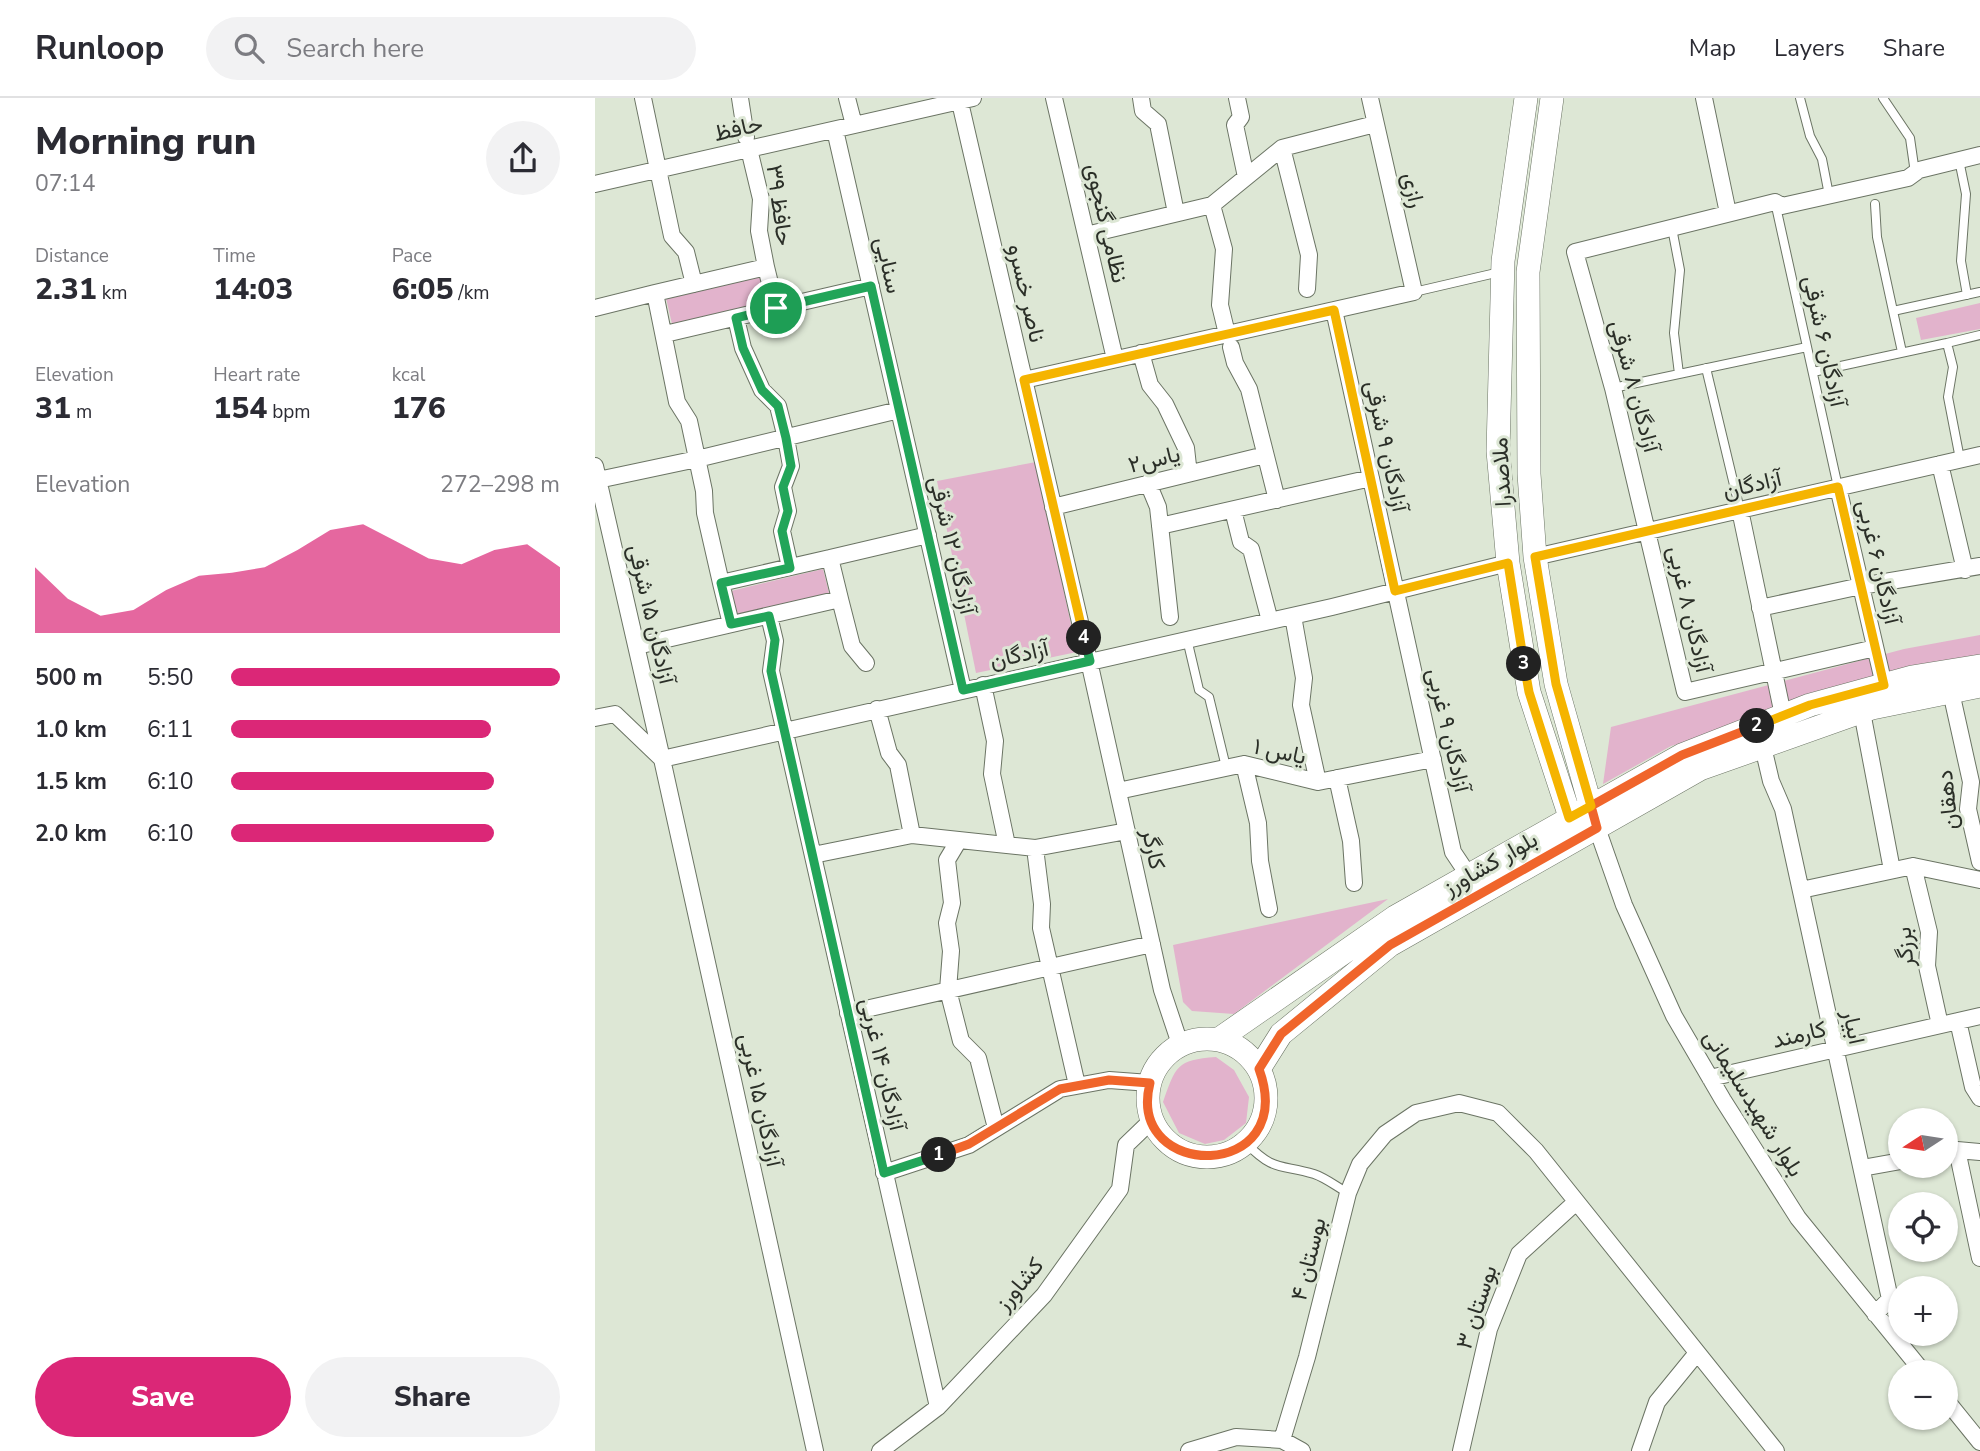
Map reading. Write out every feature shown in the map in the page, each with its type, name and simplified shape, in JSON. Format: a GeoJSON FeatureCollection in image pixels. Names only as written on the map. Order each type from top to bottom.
{"type":"FeatureCollection","features":[{"type":"Feature","properties":{"kind":"main road","name":"ملاصدرا"},"geometry":{"type":"LineString","coordinates":[[1526,98],[1503,271],[1498,451],[1508,563],[1529,692],[1584,822]]}},
{"type":"Feature","properties":{"kind":"main road","name":"ملاصدرا"},"geometry":{"type":"LineString","coordinates":[[1552,98],[1528,272],[1529,474],[1535,557],[1556,684],[1584,822]]}},
{"type":"Feature","properties":{"kind":"main road","name":"بلوار کشاورز"},"geometry":{"type":"LineString","coordinates":[[1259,1069],[1281,1034],[1390,945],[1584,822],[1682,755],[1810,705],[1884,685],[1980,666]]}},
{"type":"Feature","properties":{"kind":"main road","name":"بلوار کشاورز"},"geometry":{"type":"LineString","coordinates":[[1219,1039],[1395,917],[1469,876],[1584,822],[1700,769],[1861,712],[1980,686]]}},
{"type":"Feature","properties":{"kind":"main road"},"geometry":{"type":"LineString","coordinates":[[1199,1038],[1219,1039],[1235,1045],[1249,1055],[1259,1069],[1266,1088],[1265,1108],[1259,1127],[1246,1143],[1229,1153],[1209,1158],[1189,1155],[1171,1146],[1157,1131],[1149,1113],[1147,1093],[1152,1073],[1164,1056],[1180,1044],[1199,1038]]}},
{"type":"Feature","properties":{"kind":"street"},"geometry":{"type":"LineString","coordinates":[[643,98],[672,236],[686,252],[694,284]]}},
{"type":"Feature","properties":{"kind":"street","name":"حافظ ۳۹"},"geometry":{"type":"LineString","coordinates":[[740,98],[761,199],[759,231],[776,308]]}},
{"type":"Feature","properties":{"kind":"street"},"geometry":{"type":"LineString","coordinates":[[847,98],[854,125]]}},
{"type":"Feature","properties":{"kind":"street","name":"نظامی گنجوی"},"geometry":{"type":"LineString","coordinates":[[1054,98],[1115,359]]}},
{"type":"Feature","properties":{"kind":"street"},"geometry":{"type":"LineString","coordinates":[[1141,98],[1143,111],[1158,124],[1176,214]]}},
{"type":"Feature","properties":{"kind":"street"},"geometry":{"type":"LineString","coordinates":[[1237,98],[1241,117],[1235,125],[1246,177]]}},
{"type":"Feature","properties":{"kind":"street","name":"رازی"},"geometry":{"type":"LineString","coordinates":[[1370,98],[1414,292]]}},
{"type":"Feature","properties":{"kind":"street"},"geometry":{"type":"LineString","coordinates":[[1704,98],[1728,213]]}},
{"type":"Feature","properties":{"kind":"street","name":"حافظ"},"geometry":{"type":"LineString","coordinates":[[595,184],[658,170],[748,143],[835,130],[964,99]]}},
{"type":"Feature","properties":{"kind":"street","name":"ناصر خسرو"},"geometry":{"type":"LineString","coordinates":[[964,99],[1024,380],[1090,661]]}},
{"type":"Feature","properties":{"kind":"street"},"geometry":{"type":"LineString","coordinates":[[1086,235],[1212,205],[1282,148],[1375,124]]}},
{"type":"Feature","properties":{"kind":"street","name":"سنایی"},"geometry":{"type":"LineString","coordinates":[[835,130],[899,410]]}},
{"type":"Feature","properties":{"kind":"street"},"geometry":{"type":"LineString","coordinates":[[1282,148],[1309,255],[1307,289]]}},
{"type":"Feature","properties":{"kind":"street"},"geometry":{"type":"LineString","coordinates":[[1671,227],[1775,202],[1782,206],[1908,178],[1919,170],[1980,155]]}},
{"type":"Feature","properties":{"kind":"street"},"geometry":{"type":"LineString","coordinates":[[1212,205],[1224,249],[1220,304],[1235,363],[1249,389],[1277,500]]}},
{"type":"Feature","properties":{"kind":"street","name":"آزادگان ۸ شرقی"},"geometry":{"type":"LineString","coordinates":[[1649,531],[1575,252],[1671,227]]}},
{"type":"Feature","properties":{"kind":"street"},"geometry":{"type":"LineString","coordinates":[[595,308],[767,267]]}},
{"type":"Feature","properties":{"kind":"street"},"geometry":{"type":"LineString","coordinates":[[665,334],[871,286]]}},
{"type":"Feature","properties":{"kind":"street"},"geometry":{"type":"LineString","coordinates":[[1024,380],[1141,353],[1229,340],[1334,310],[1414,292]]}},
{"type":"Feature","properties":{"kind":"street"},"geometry":{"type":"LineString","coordinates":[[655,293],[677,402],[689,421],[704,491],[705,513],[731,624]]}},
{"type":"Feature","properties":{"kind":"street","name":"آزادگان ۹ شرقی"},"geometry":{"type":"LineString","coordinates":[[1334,310],[1395,591]]}},
{"type":"Feature","properties":{"kind":"street"},"geometry":{"type":"LineString","coordinates":[[736,318],[743,348],[762,390],[778,406],[786,438],[791,466],[783,487],[788,511],[782,531],[790,568]]}},
{"type":"Feature","properties":{"kind":"street"},"geometry":{"type":"LineString","coordinates":[[1141,353],[1150,385],[1164,404],[1186,448],[1188,466]]}},
{"type":"Feature","properties":{"kind":"street"},"geometry":{"type":"LineString","coordinates":[[597,473],[697,459],[899,410]]}},
{"type":"Feature","properties":{"kind":"street","name":"آزادگان ۱۲ شرقی"},"geometry":{"type":"LineString","coordinates":[[899,410],[963,690]]}},
{"type":"Feature","properties":{"kind":"street","name":"یاس۲"},"geometry":{"type":"LineString","coordinates":[[1053,507],[1265,454]]}},
{"type":"Feature","properties":{"kind":"street","name":"آزادگان"},"geometry":{"type":"LineString","coordinates":[[1535,557],[1980,455]]}},
{"type":"Feature","properties":{"kind":"street"},"geometry":{"type":"LineString","coordinates":[[1760,608],[1861,586],[1972,568],[1940,464]]}},
{"type":"Feature","properties":{"kind":"street","name":"آزادگان ۱۵ شرقی"},"geometry":{"type":"LineString","coordinates":[[597,473],[662,759]]}},
{"type":"Feature","properties":{"kind":"street"},"geometry":{"type":"LineString","coordinates":[[1160,526],[1371,478]]}},
{"type":"Feature","properties":{"kind":"street"},"geometry":{"type":"LineString","coordinates":[[1148,483],[1158,508],[1170,617]]}},
{"type":"Feature","properties":{"kind":"street","name":"آزادگان ۶ غربی"},"geometry":{"type":"LineString","coordinates":[[1838,487],[1884,685]]}},
{"type":"Feature","properties":{"kind":"street"},"geometry":{"type":"LineString","coordinates":[[1233,510],[1241,542],[1251,549],[1270,621]]}},
{"type":"Feature","properties":{"kind":"street"},"geometry":{"type":"LineString","coordinates":[[1740,510],[1783,715]]}},
{"type":"Feature","properties":{"kind":"street","name":"آزادگان ۸ غربی"},"geometry":{"type":"LineString","coordinates":[[1649,531],[1685,692],[1773,672]]}},
{"type":"Feature","properties":{"kind":"street"},"geometry":{"type":"LineString","coordinates":[[721,583],[928,535]]}},
{"type":"Feature","properties":{"kind":"street"},"geometry":{"type":"LineString","coordinates":[[830,558],[852,646],[866,663]]}},
{"type":"Feature","properties":{"kind":"street","name":"آزادگان"},"geometry":{"type":"LineString","coordinates":[[662,759],[1270,621],[1508,563]]}},
{"type":"Feature","properties":{"kind":"street","name":"آزادگان ۹ غربی"},"geometry":{"type":"LineString","coordinates":[[1395,591],[1453,852],[1469,876]]}},
{"type":"Feature","properties":{"kind":"street"},"geometry":{"type":"LineString","coordinates":[[637,646],[840,599]]}},
{"type":"Feature","properties":{"kind":"street"},"geometry":{"type":"LineString","coordinates":[[1293,615],[1304,678],[1301,705],[1318,782]]}},
{"type":"Feature","properties":{"kind":"street","name":"آزادگان ۱۴ غربی"},"geometry":{"type":"LineString","coordinates":[[769,616],[775,640],[771,671],[938,1407]]}},
{"type":"Feature","properties":{"kind":"street"},"geometry":{"type":"LineString","coordinates":[[1773,672],[1875,648]]}},
{"type":"Feature","properties":{"kind":"street","name":"کارگر"},"geometry":{"type":"LineString","coordinates":[[1090,661],[1151,944],[1162,990],[1180,1044]]}},
{"type":"Feature","properties":{"kind":"street"},"geometry":{"type":"LineString","coordinates":[[982,685],[995,741],[992,774],[1007,845]]}},
{"type":"Feature","properties":{"kind":"street","name":"دهقان"},"geometry":{"type":"LineString","coordinates":[[1951,692],[1971,782],[1968,809],[1980,862]]}},
{"type":"Feature","properties":{"kind":"street"},"geometry":{"type":"LineString","coordinates":[[877,709],[889,753],[898,765],[912,835]]}},
{"type":"Feature","properties":{"kind":"street"},"geometry":{"type":"LineString","coordinates":[[1861,712],[1892,870]]}},
{"type":"Feature","properties":{"kind":"street"},"geometry":{"type":"LineString","coordinates":[[595,718],[615,714],[662,759]]}},
{"type":"Feature","properties":{"kind":"street","name":"ابیار"},"geometry":{"type":"LineString","coordinates":[[1763,747],[1771,782],[1783,810],[1890,1299],[1875,1314]]}},
{"type":"Feature","properties":{"kind":"street","name":"آزادگان ۱۵ غربی"},"geometry":{"type":"LineString","coordinates":[[662,759],[815,1451]]}},
{"type":"Feature","properties":{"kind":"street","name":"یاس ۱"},"geometry":{"type":"LineString","coordinates":[[1118,791],[1244,764],[1318,782],[1433,760]]}},
{"type":"Feature","properties":{"kind":"street"},"geometry":{"type":"LineString","coordinates":[[1244,764],[1258,823],[1260,861],[1269,909]]}},
{"type":"Feature","properties":{"kind":"street"},"geometry":{"type":"LineString","coordinates":[[1337,778],[1351,841],[1354,883]]}},
{"type":"Feature","properties":{"kind":"street","name":"بلوار شهیدسلیمانی"},"geometry":{"type":"LineString","coordinates":[[1584,822],[1674,1016],[1710,1078],[1798,1218],[1913,1360]]}},
{"type":"Feature","properties":{"kind":"street"},"geometry":{"type":"LineString","coordinates":[[813,855],[912,835],[1035,848],[1126,831]]}},
{"type":"Feature","properties":{"kind":"street"},"geometry":{"type":"LineString","coordinates":[[959,840],[947,860],[952,903],[947,923],[951,951],[949,990],[961,1041],[978,1058],[996,1128]]}},
{"type":"Feature","properties":{"kind":"street"},"geometry":{"type":"LineString","coordinates":[[1035,848],[1042,904],[1041,928],[1077,1085]]}},
{"type":"Feature","properties":{"kind":"street"},"geometry":{"type":"LineString","coordinates":[[1801,890],[1913,866],[1980,880]]}},
{"type":"Feature","properties":{"kind":"street","name":"برزگر"},"geometry":{"type":"LineString","coordinates":[[1913,866],[1929,932],[1927,966],[1940,1025]]}},
{"type":"Feature","properties":{"kind":"street"},"geometry":{"type":"LineString","coordinates":[[848,1013],[1151,944]]}},
{"type":"Feature","properties":{"kind":"street","name":"کارمند"},"geometry":{"type":"LineString","coordinates":[[1710,1078],[1980,1016]]}},
{"type":"Feature","properties":{"kind":"street"},"geometry":{"type":"LineString","coordinates":[[1958,1021],[1973,1087],[1980,1098]]}},
{"type":"Feature","properties":{"kind":"street"},"geometry":{"type":"LineString","coordinates":[[884,1173],[969,1144],[1060,1089],[1109,1080],[1150,1083]]}},
{"type":"Feature","properties":{"kind":"street","name":"بوستان ۴"},"geometry":{"type":"LineString","coordinates":[[1282,1440],[1307,1357],[1348,1193],[1360,1164],[1385,1134],[1416,1113],[1459,1103],[1498,1113],[1536,1151],[1576,1202]]}},
{"type":"Feature","properties":{"kind":"street","name":"کشاورز"},"geometry":{"type":"LineString","coordinates":[[880,1451],[938,1407],[1044,1295],[1120,1189],[1126,1145],[1152,1120]]}},
{"type":"Feature","properties":{"kind":"street"},"geometry":{"type":"LineString","coordinates":[[1958,1151],[1980,1152]]}},
{"type":"Feature","properties":{"kind":"street"},"geometry":{"type":"LineString","coordinates":[[1862,1168],[1888,1163]]}},
{"type":"Feature","properties":{"kind":"street"},"geometry":{"type":"LineString","coordinates":[[1958,1174],[1980,1258]]}},
{"type":"Feature","properties":{"kind":"street"},"geometry":{"type":"LineString","coordinates":[[1576,1202],[1776,1451]]}},
{"type":"Feature","properties":{"kind":"street","name":"بوستان ۳"},"geometry":{"type":"LineString","coordinates":[[1461,1451],[1489,1329],[1519,1254],[1576,1202]]}},
{"type":"Feature","properties":{"kind":"street"},"geometry":{"type":"LineString","coordinates":[[1640,1451],[1657,1402],[1697,1353]]}},
{"type":"Feature","properties":{"kind":"street"},"geometry":{"type":"LineString","coordinates":[[1958,1415],[1980,1442]]}},
{"type":"Feature","properties":{"kind":"street"},"geometry":{"type":"LineString","coordinates":[[1189,1451],[1236,1437],[1282,1440],[1301,1451]]}},
{"type":"Feature","properties":{"kind":"lane"},"geometry":{"type":"LineString","coordinates":[[1800,98],[1810,136],[1822,159],[1829,195]]}},
{"type":"Feature","properties":{"kind":"lane"},"geometry":{"type":"LineString","coordinates":[[1883,98],[1910,138],[1915,173]]}},
{"type":"Feature","properties":{"kind":"lane"},"geometry":{"type":"LineString","coordinates":[[1959,160],[1966,194],[1961,261],[1967,295]]}},
{"type":"Feature","properties":{"kind":"lane","name":"آزادگان ۶ شرقی"},"geometry":{"type":"LineString","coordinates":[[1775,202],[1838,487]]}},
{"type":"Feature","properties":{"kind":"lane"},"geometry":{"type":"LineString","coordinates":[[1875,204],[1877,237],[1902,352]]}},
{"type":"Feature","properties":{"kind":"lane"},"geometry":{"type":"LineString","coordinates":[[1671,227],[1680,270],[1674,333],[1679,374]]}},
{"type":"Feature","properties":{"kind":"lane"},"geometry":{"type":"LineString","coordinates":[[1414,292],[1503,271]]}},
{"type":"Feature","properties":{"kind":"lane"},"geometry":{"type":"LineString","coordinates":[[1893,311],[1980,292]]}},
{"type":"Feature","properties":{"kind":"lane"},"geometry":{"type":"LineString","coordinates":[[1813,372],[1980,335]]}},
{"type":"Feature","properties":{"kind":"lane"},"geometry":{"type":"LineString","coordinates":[[1947,343],[1953,368],[1948,397],[1960,459]]}},
{"type":"Feature","properties":{"kind":"lane"},"geometry":{"type":"LineString","coordinates":[[1613,388],[1807,346]]}},
{"type":"Feature","properties":{"kind":"lane"},"geometry":{"type":"LineString","coordinates":[[1706,368],[1740,510]]}},
{"type":"Feature","properties":{"kind":"lane"},"geometry":{"type":"LineString","coordinates":[[1187,639],[1199,690],[1209,697],[1226,767]]}},
{"type":"Feature","properties":{"kind":"lane"},"geometry":{"type":"LineString","coordinates":[[1246,1143],[1262,1160],[1281,1168],[1316,1175],[1348,1193]]}},
{"type":"Feature","properties":{"kind":"shaded area"},"geometry":{"type":"Polygon","coordinates":[[[760,276],[766,302],[672,324],[666,298],[760,276]]]}},
{"type":"Feature","properties":{"kind":"shaded area"},"geometry":{"type":"Polygon","coordinates":[[[1980,303],[1980,329],[1921,340],[1916,318],[1980,303]]]}},
{"type":"Feature","properties":{"kind":"shaded area"},"geometry":{"type":"Polygon","coordinates":[[[1036,462],[1077,652],[976,673],[937,481],[1036,462]]]}},
{"type":"Feature","properties":{"kind":"shaded area"},"geometry":{"type":"Polygon","coordinates":[[[823,569],[829,593],[737,615],[731,591],[823,569]]]}},
{"type":"Feature","properties":{"kind":"shaded area"},"geometry":{"type":"Polygon","coordinates":[[[1980,635],[1980,665],[1884,685],[1671,746],[1603,784],[1611,727],[1904,649],[1980,635]]]}},
{"type":"Feature","properties":{"kind":"shaded area"},"geometry":{"type":"Polygon","coordinates":[[[1388,899],[1234,1014],[1192,1011],[1183,1002],[1173,945],[1388,899]]]}},
{"type":"Feature","properties":{"kind":"shaded area"},"geometry":{"type":"Polygon","coordinates":[[[1216,1057],[1234,1070],[1249,1097],[1246,1123],[1224,1140],[1205,1144],[1179,1133],[1163,1102],[1179,1067],[1193,1060],[1216,1057]]]}},
{"type":"Feature","properties":{"kind":"route"},"geometry":{"type":"LineString","coordinates":[[776,308],[736,318],[743,348],[762,390],[778,406],[786,438],[791,466],[783,487],[788,511],[782,531],[790,568],[721,583],[731,624],[769,616],[775,640],[771,671],[884,1173],[969,1144],[1060,1089],[1109,1080],[1150,1083],[1147,1093],[1149,1113],[1157,1131],[1171,1146],[1189,1155],[1209,1158],[1229,1153],[1246,1143],[1259,1127],[1265,1108],[1266,1088],[1259,1069],[1281,1034],[1390,945],[1597,828],[1591,806],[1682,755],[1810,705],[1884,685],[1838,487],[1535,557],[1556,684],[1591,806],[1569,818],[1529,692],[1508,563],[1395,591],[1334,310],[1024,380],[1090,661],[963,690],[871,286],[776,308]]}}]}
